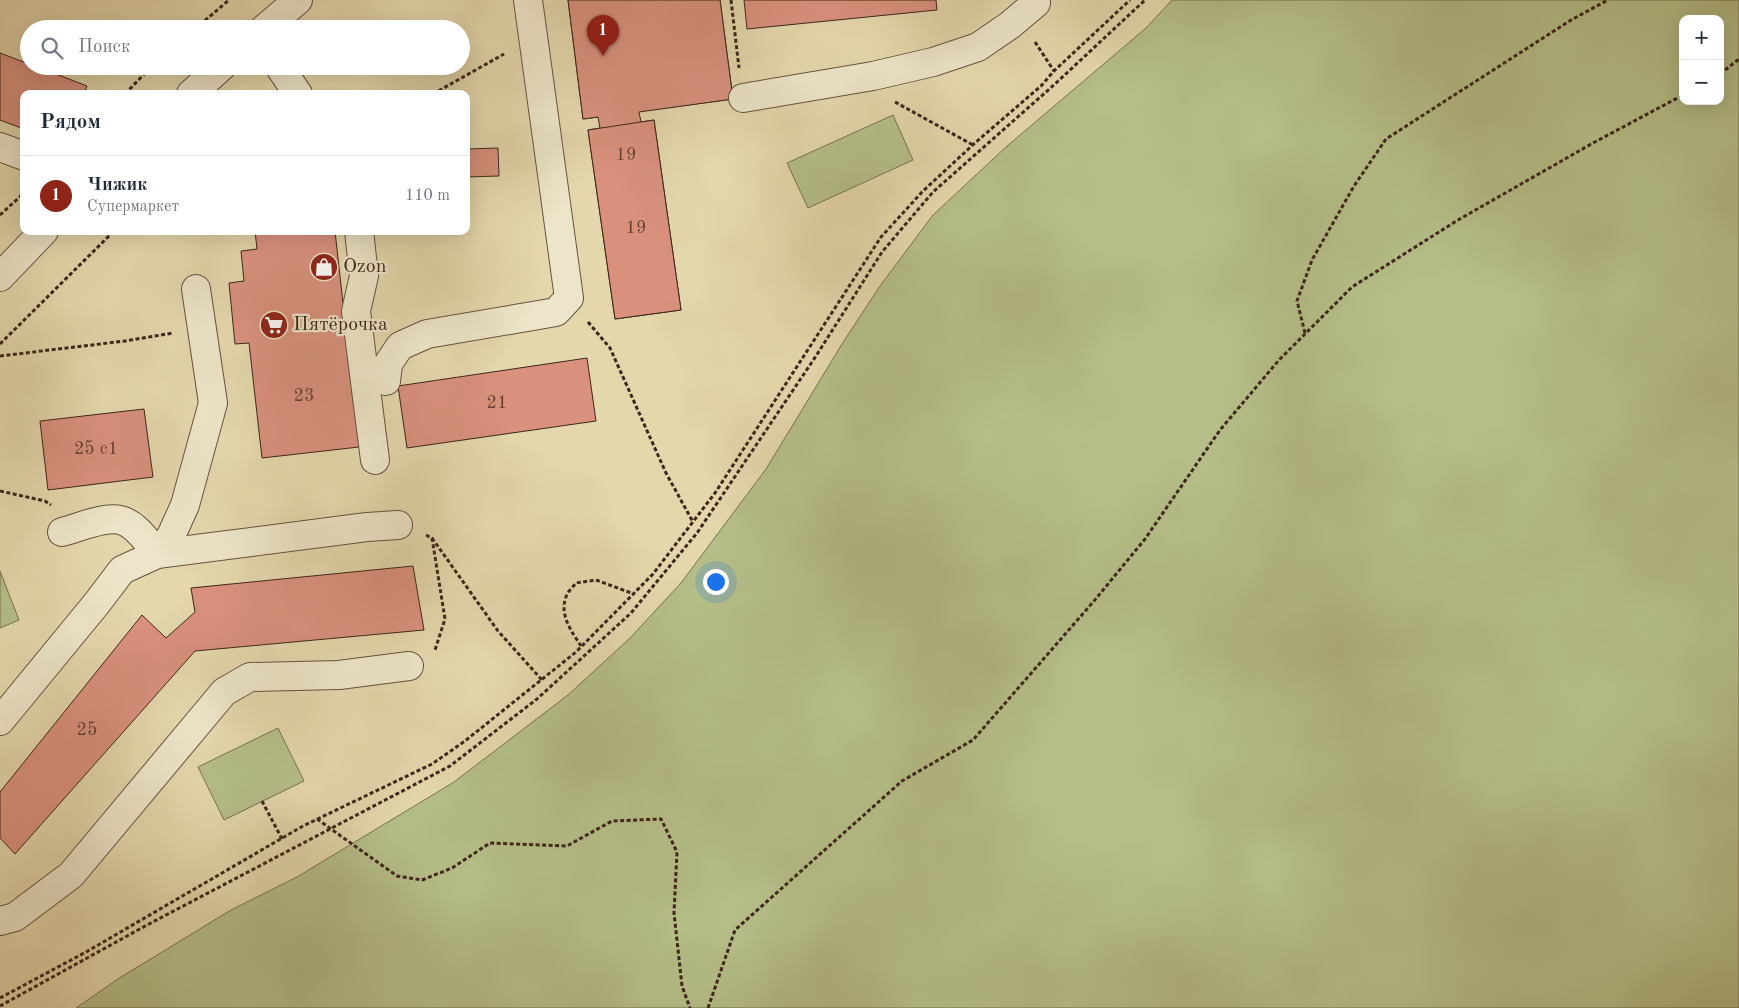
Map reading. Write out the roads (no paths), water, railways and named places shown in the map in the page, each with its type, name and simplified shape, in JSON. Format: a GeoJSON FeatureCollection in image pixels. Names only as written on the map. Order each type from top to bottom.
{"type":"FeatureCollection","features":[{"type":"Feature","properties":{"kind":"street"},"geometry":{"type":"LineString","coordinates":[[275,20],[298,0]]}},
{"type":"Feature","properties":{"kind":"street"},"geometry":{"type":"LineString","coordinates":[[386,381],[388,364],[400,346],[427,334],[556,312],[569,298],[528,0]]}},
{"type":"Feature","properties":{"kind":"street"},"geometry":{"type":"LineString","coordinates":[[743,98],[854,80],[933,62],[978,47],[1010,25],[1036,1]]}},
{"type":"Feature","properties":{"kind":"street"},"geometry":{"type":"LineString","coordinates":[[195,90],[212,75]]}},
{"type":"Feature","properties":{"kind":"street"},"geometry":{"type":"LineString","coordinates":[[285,75],[295,90]]}},
{"type":"Feature","properties":{"kind":"street"},"geometry":{"type":"LineString","coordinates":[[0,148],[20,155]]}},
{"type":"Feature","properties":{"kind":"street"},"geometry":{"type":"LineString","coordinates":[[5,265],[39,235]]}},
{"type":"Feature","properties":{"kind":"street"},"geometry":{"type":"LineString","coordinates":[[359,235],[364,276],[356,310],[375,460]]}},
{"type":"Feature","properties":{"kind":"street"},"geometry":{"type":"LineString","coordinates":[[157,554],[171,536],[185,505],[213,403],[196,289]]}},
{"type":"Feature","properties":{"kind":"street"},"geometry":{"type":"LineString","coordinates":[[68,530],[106,519],[121,520],[140,533],[157,554]]}},
{"type":"Feature","properties":{"kind":"street"},"geometry":{"type":"LineString","coordinates":[[0,721],[122,570],[157,554],[367,527],[398,525]]}},
{"type":"Feature","properties":{"kind":"street"},"geometry":{"type":"LineString","coordinates":[[0,921],[15,917],[71,875],[224,692],[250,677],[339,675],[409,666]]}},
{"type":"Feature","properties":{"kind":"place","name":"Чижик"},"geometry":{"type":"Point","coordinates":[603,56]}},
{"type":"Feature","properties":{"kind":"place","name":"Ozon"},"geometry":{"type":"Point","coordinates":[324,267]}},
{"type":"Feature","properties":{"kind":"place","name":"Пятёрочка"},"geometry":{"type":"Point","coordinates":[274,325]}}]}
